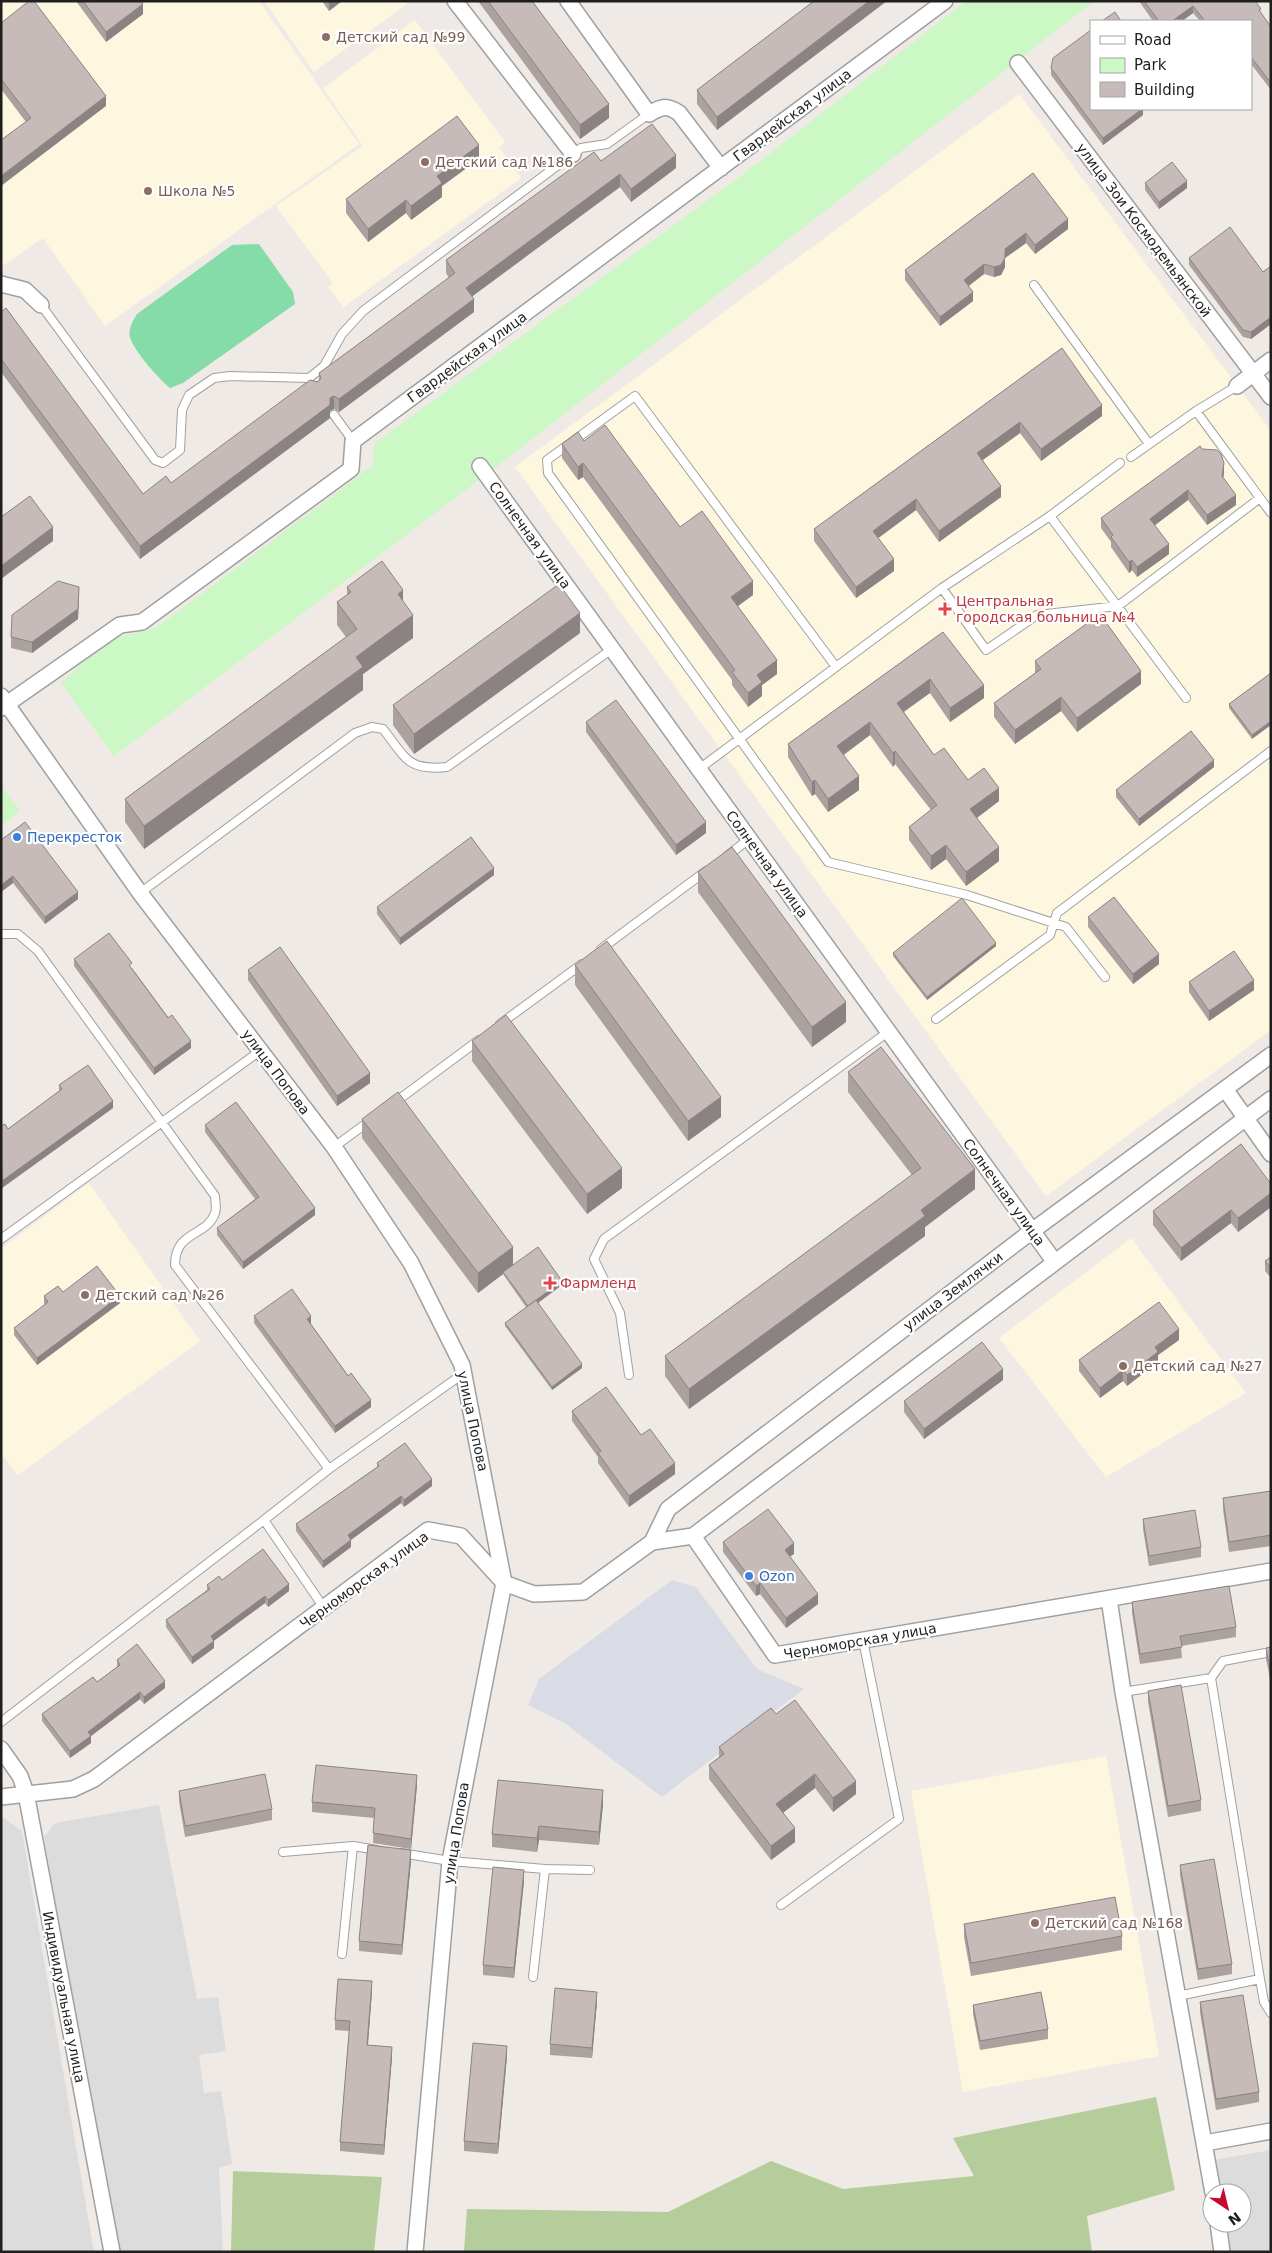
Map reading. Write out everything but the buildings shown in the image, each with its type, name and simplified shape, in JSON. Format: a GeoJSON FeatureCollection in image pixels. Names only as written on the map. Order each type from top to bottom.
{"type":"FeatureCollection","features":[{"type":"Feature","properties":{"kind":"street"},"geometry":{"type":"LineString","coordinates":[[455,1],[573,154]]}},
{"type":"Feature","properties":{"kind":"street"},"geometry":{"type":"LineString","coordinates":[[568,1],[650,114],[662,106],[671,108],[679,113],[721,168]]}},
{"type":"Feature","properties":{"kind":"street","name":"Гвардейская улица"},"geometry":{"type":"LineString","coordinates":[[353,441],[945,1]]}},
{"type":"Feature","properties":{"kind":"street","name":"улица Зои Космодемьянской"},"geometry":{"type":"LineString","coordinates":[[1018,63],[1271,397]]}},
{"type":"Feature","properties":{"kind":"street"},"geometry":{"type":"LineString","coordinates":[[1,284],[25,290],[41,305]]}},
{"type":"Feature","properties":{"kind":"street"},"geometry":{"type":"LineString","coordinates":[[1237,386],[1271,360]]}},
{"type":"Feature","properties":{"kind":"street"},"geometry":{"type":"LineString","coordinates":[[3,703],[120,624],[142,622],[351,469],[353,441]]}},
{"type":"Feature","properties":{"kind":"street","name":"Солнечная улица"},"geometry":{"type":"LineString","coordinates":[[480,466],[1054,1261]]}},
{"type":"Feature","properties":{"kind":"street","name":"улица Попова"},"geometry":{"type":"LineString","coordinates":[[3,703],[140,894],[334,1147],[411,1263],[462,1365],[504,1583],[450,1861],[415,2252]]}},
{"type":"Feature","properties":{"kind":"street","name":"улица Землячки"},"geometry":{"type":"LineString","coordinates":[[652,1542],[668,1509],[1032,1231],[1271,1055]]}},
{"type":"Feature","properties":{"kind":"street"},"geometry":{"type":"LineString","coordinates":[[1225,1089],[1271,1154]]}},
{"type":"Feature","properties":{"kind":"street"},"geometry":{"type":"LineString","coordinates":[[693,1536],[1054,1261],[1271,1099]]}},
{"type":"Feature","properties":{"kind":"street","name":"Черноморская улица"},"geometry":{"type":"LineString","coordinates":[[1,1797],[73,1789],[94,1779],[428,1530],[461,1536],[504,1583],[534,1594],[583,1592],[652,1542],[693,1536],[775,1655],[1271,1571]]}},
{"type":"Feature","properties":{"kind":"street"},"geometry":{"type":"LineString","coordinates":[[1110,1599],[1123,1692],[1211,2183]]}},
{"type":"Feature","properties":{"kind":"street","name":"Индивидуальная улица"},"geometry":{"type":"LineString","coordinates":[[1,1749],[20,1776],[26,1793],[112,2252]]}},
{"type":"Feature","properties":{"kind":"street"},"geometry":{"type":"LineString","coordinates":[[1205,2143],[1271,2131]]}},
{"type":"Feature","properties":{"kind":"street"},"geometry":{"type":"LineString","coordinates":[[1219,2233],[1222,2252]]}},
{"type":"Feature","properties":{"kind":"lane"},"geometry":{"type":"LineString","coordinates":[[41,305],[155,460],[163,463],[180,450],[182,410],[189,395],[214,378],[230,376],[310,381],[324,366],[342,334],[363,311],[581,148],[607,144],[650,114]]}},
{"type":"Feature","properties":{"kind":"lane"},"geometry":{"type":"LineString","coordinates":[[1034,285],[1149,444]]}},
{"type":"Feature","properties":{"kind":"lane"},"geometry":{"type":"LineString","coordinates":[[1131,456],[1196,410],[1237,386]]}},
{"type":"Feature","properties":{"kind":"lane"},"geometry":{"type":"LineString","coordinates":[[836,667],[635,396],[547,460],[548,473],[828,862],[967,895],[1066,927],[1105,978]]}},
{"type":"Feature","properties":{"kind":"lane"},"geometry":{"type":"LineString","coordinates":[[1196,410],[1271,513]]}},
{"type":"Feature","properties":{"kind":"lane"},"geometry":{"type":"LineString","coordinates":[[334,415],[353,441]]}},
{"type":"Feature","properties":{"kind":"lane"},"geometry":{"type":"LineString","coordinates":[[699,769],[942,588],[1050,516],[1120,463]]}},
{"type":"Feature","properties":{"kind":"lane"},"geometry":{"type":"LineString","coordinates":[[942,588],[986,650],[1037,615],[1118,606],[1260,498]]}},
{"type":"Feature","properties":{"kind":"lane"},"geometry":{"type":"LineString","coordinates":[[1050,516],[1186,698]]}},
{"type":"Feature","properties":{"kind":"lane"},"geometry":{"type":"LineString","coordinates":[[140,894],[355,732],[372,727],[383,729],[408,761],[425,769],[447,767],[612,649]]}},
{"type":"Feature","properties":{"kind":"lane"},"geometry":{"type":"LineString","coordinates":[[936,1019],[1050,935],[1057,914],[1271,751]]}},
{"type":"Feature","properties":{"kind":"lane"},"geometry":{"type":"LineString","coordinates":[[598,952],[749,839]]}},
{"type":"Feature","properties":{"kind":"lane"},"geometry":{"type":"LineString","coordinates":[[1,934],[18,934],[38,951],[214,1196],[216,1212],[210,1222],[182,1243],[175,1252],[175,1264],[329,1469]]}},
{"type":"Feature","properties":{"kind":"lane"},"geometry":{"type":"LineString","coordinates":[[494,1029],[590,958]]}},
{"type":"Feature","properties":{"kind":"lane"},"geometry":{"type":"LineString","coordinates":[[629,1375],[620,1313],[594,1259],[604,1239],[888,1032]]}},
{"type":"Feature","properties":{"kind":"lane"},"geometry":{"type":"LineString","coordinates":[[390,1106],[486,1035]]}},
{"type":"Feature","properties":{"kind":"lane"},"geometry":{"type":"LineString","coordinates":[[1,1239],[260,1051]]}},
{"type":"Feature","properties":{"kind":"lane"},"geometry":{"type":"LineString","coordinates":[[334,1147],[382,1112]]}},
{"type":"Feature","properties":{"kind":"lane"},"geometry":{"type":"LineString","coordinates":[[1,1722],[329,1469],[464,1373]]}},
{"type":"Feature","properties":{"kind":"lane"},"geometry":{"type":"LineString","coordinates":[[264,1520],[324,1608]]}},
{"type":"Feature","properties":{"kind":"lane"},"geometry":{"type":"LineString","coordinates":[[781,1905],[899,1820],[863,1640]]}},
{"type":"Feature","properties":{"kind":"lane"},"geometry":{"type":"LineString","coordinates":[[1123,1692],[1211,1678],[1223,1662],[1271,1652]]}},
{"type":"Feature","properties":{"kind":"lane"},"geometry":{"type":"LineString","coordinates":[[1211,1678],[1264,2002],[1271,2013]]}},
{"type":"Feature","properties":{"kind":"lane"},"geometry":{"type":"LineString","coordinates":[[283,1852],[353,1846],[382,1850]]}},
{"type":"Feature","properties":{"kind":"lane"},"geometry":{"type":"LineString","coordinates":[[342,1954],[353,1846]]}},
{"type":"Feature","properties":{"kind":"lane"},"geometry":{"type":"LineString","coordinates":[[392,1852],[450,1861],[545,1869],[590,1870]]}},
{"type":"Feature","properties":{"kind":"lane"},"geometry":{"type":"LineString","coordinates":[[533,1977],[545,1869]]}},
{"type":"Feature","properties":{"kind":"lane"},"geometry":{"type":"LineString","coordinates":[[1178,1996],[1260,1979]]}},
{"type":"Feature","properties":{"kind":"shaded area","name":"Школа №5"},"geometry":{"type":"Polygon","coordinates":[[[1,1],[259,1],[359,144],[105,326],[43,238],[1,267],[1,1]]]}},
{"type":"Feature","properties":{"kind":"shaded area","name":"Детский сад №99"},"geometry":{"type":"Polygon","coordinates":[[[264,1],[411,1],[314,72],[264,1]]]}},
{"type":"Feature","properties":{"kind":"shaded area","name":"Детский сад №186"},"geometry":{"type":"Polygon","coordinates":[[[415,20],[505,142],[499,147],[521,178],[344,307],[328,287],[333,283],[276,206],[363,146],[323,88],[415,20]]]}},
{"type":"Feature","properties":{"kind":"shaded area","name":"Центральная городская больница №4"},"geometry":{"type":"Polygon","coordinates":[[[1019,94],[1271,431],[1271,1030],[1046,1196],[515,467],[1019,94]]]}},
{"type":"Feature","properties":{"kind":"shaded area","name":"Детский сад №26"},"geometry":{"type":"Polygon","coordinates":[[[89,1183],[200,1341],[18,1475],[1,1453],[1,1249],[89,1183]]]}},
{"type":"Feature","properties":{"kind":"shaded area","name":"Детский сад №27"},"geometry":{"type":"Polygon","coordinates":[[[1131,1238],[1246,1393],[1106,1477],[999,1338],[1131,1238]]]}},
{"type":"Feature","properties":{"kind":"shaded area"},"geometry":{"type":"Polygon","coordinates":[[[672,1580],[696,1587],[757,1669],[804,1689],[662,1797],[563,1722],[528,1705],[539,1679],[672,1580]]]}},
{"type":"Feature","properties":{"kind":"shaded area","name":"Детский сад №168"},"geometry":{"type":"Polygon","coordinates":[[[1106,1756],[1159,2056],[963,2092],[911,1791],[1106,1756]]]}},
{"type":"Feature","properties":{"kind":"shaded area"},"geometry":{"type":"Polygon","coordinates":[[[159,1805],[197,1999],[218,1997],[226,2051],[199,2055],[204,2093],[221,2091],[232,2164],[219,2168],[223,2252],[114,2252],[44,1837],[55,1823],[159,1805]]]}},
{"type":"Feature","properties":{"kind":"shaded area"},"geometry":{"type":"Polygon","coordinates":[[[1,1816],[22,1831],[94,2252],[1,2252],[1,1816]]]}},
{"type":"Feature","properties":{"kind":"shaded area"},"geometry":{"type":"Polygon","coordinates":[[[1271,2150],[1271,2252],[1227,2252],[1224,2233],[1252,2233],[1252,2183],[1216,2183],[1213,2160],[1271,2150]]]}},
{"type":"Feature","properties":{"kind":"green space"},"geometry":{"type":"Polygon","coordinates":[[[966,1],[1094,1],[500,464],[114,756],[61,683],[106,640],[156,628],[372,466],[375,443],[741,176],[966,1]]]}},
{"type":"Feature","properties":{"kind":"green space"},"geometry":{"type":"Polygon","coordinates":[[[259,244],[293,292],[295,304],[183,383],[170,388],[147,364],[132,343],[130,331],[135,316],[232,245],[259,244]]]}},
{"type":"Feature","properties":{"kind":"green space"},"geometry":{"type":"Polygon","coordinates":[[[1,786],[20,811],[1,826],[1,786]]]}},
{"type":"Feature","properties":{"kind":"green space"},"geometry":{"type":"Polygon","coordinates":[[[1156,2097],[1175,2190],[1087,2216],[1092,2252],[464,2252],[467,2209],[668,2212],[771,2161],[843,2189],[974,2176],[953,2138],[1156,2097]]]}},
{"type":"Feature","properties":{"kind":"green space"},"geometry":{"type":"Polygon","coordinates":[[[233,2171],[382,2177],[374,2252],[231,2252],[233,2171]]]}},
{"type":"Feature","properties":{"kind":"place","name":"Детский сад №99"},"geometry":{"type":"Point","coordinates":[326,37]}},
{"type":"Feature","properties":{"kind":"place","name":"Детский сад №186"},"geometry":{"type":"Point","coordinates":[425,162]}},
{"type":"Feature","properties":{"kind":"place","name":"Школа №5"},"geometry":{"type":"Point","coordinates":[148,191]}},
{"type":"Feature","properties":{"kind":"place","name":"Центральная городская больница №4"},"geometry":{"type":"Point","coordinates":[945,609]}},
{"type":"Feature","properties":{"kind":"place","name":"Перекресток"},"geometry":{"type":"Point","coordinates":[17,837]}},
{"type":"Feature","properties":{"kind":"place","name":"Фармленд"},"geometry":{"type":"Point","coordinates":[550,1283]}},
{"type":"Feature","properties":{"kind":"place","name":"Детский сад №26"},"geometry":{"type":"Point","coordinates":[85,1295]}},
{"type":"Feature","properties":{"kind":"place","name":"Детский сад №27"},"geometry":{"type":"Point","coordinates":[1123,1366]}},
{"type":"Feature","properties":{"kind":"place","name":"Ozon"},"geometry":{"type":"Point","coordinates":[749,1576]}},
{"type":"Feature","properties":{"kind":"place","name":"Детский сад №168"},"geometry":{"type":"Point","coordinates":[1035,1923]}}]}
